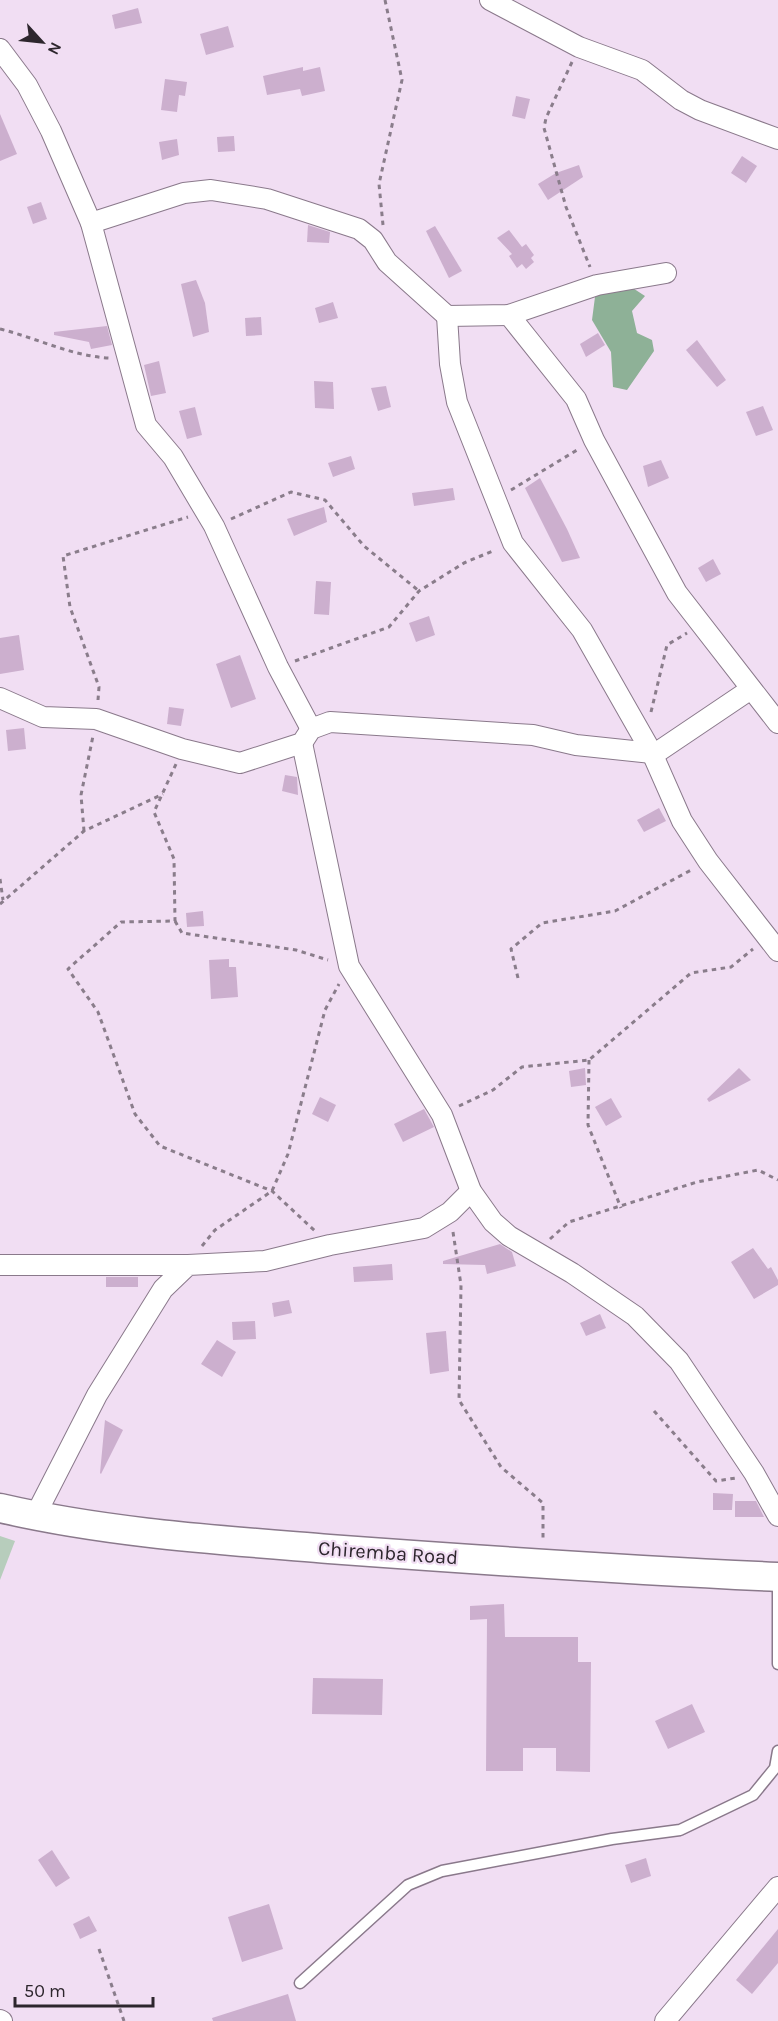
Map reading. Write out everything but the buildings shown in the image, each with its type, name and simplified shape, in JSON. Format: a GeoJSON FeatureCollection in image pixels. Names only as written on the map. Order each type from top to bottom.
{"type":"FeatureCollection","features":[{"type":"Feature","properties":{"kind":"main road","name":"Chiremba Road"},"geometry":{"type":"LineString","coordinates":[[0,1508],[35,1516],[179,1537],[543,1565],[778,1577]]}},
{"type":"Feature","properties":{"kind":"street"},"geometry":{"type":"LineString","coordinates":[[490,0],[579,48],[642,70],[681,100],[700,110],[778,139]]}},
{"type":"Feature","properties":{"kind":"street"},"geometry":{"type":"LineString","coordinates":[[0,49],[27,85],[51,131],[91,223],[146,425],[173,457],[209,519],[278,667],[306,736],[349,966],[442,1115],[471,1191],[493,1222],[508,1236],[537,1251],[634,1316],[679,1361],[754,1473],[778,1516]]}},
{"type":"Feature","properties":{"kind":"street"},"geometry":{"type":"LineString","coordinates":[[91,223],[184,193],[211,190],[267,199],[359,229],[373,240],[387,262],[447,316],[509,315],[597,285],[666,273]]}},
{"type":"Feature","properties":{"kind":"street"},"geometry":{"type":"LineString","coordinates":[[509,315],[576,399],[594,440],[677,592],[778,723]]}},
{"type":"Feature","properties":{"kind":"street"},"geometry":{"type":"LineString","coordinates":[[447,316],[450,364],[457,402],[513,543],[582,630],[648,747],[682,821],[708,861],[772,945]]}},
{"type":"Feature","properties":{"kind":"street"},"geometry":{"type":"LineString","coordinates":[[0,698],[49,718],[96,719],[182,749],[243,763],[306,736],[330,722],[532,735],[576,745],[648,747],[659,751],[751,689]]}},
{"type":"Feature","properties":{"kind":"street"},"geometry":{"type":"LineString","coordinates":[[0,1265],[189,1265],[265,1261],[330,1245],[424,1228],[450,1212],[471,1191]]}},
{"type":"Feature","properties":{"kind":"street"},"geometry":{"type":"LineString","coordinates":[[35,1516],[97,1395],[163,1289],[189,1265]]}},
{"type":"Feature","properties":{"kind":"street"},"geometry":{"type":"LineString","coordinates":[[665,2021],[778,1887]]}},
{"type":"Feature","properties":{"kind":"lane"},"geometry":{"type":"LineString","coordinates":[[778,1590],[778,1664]]}},
{"type":"Feature","properties":{"kind":"lane"},"geometry":{"type":"LineString","coordinates":[[300,1983],[408,1886],[442,1870],[612,1839],[680,1830],[753,1795],[775,1768],[778,1750]]}},
{"type":"Feature","properties":{"kind":"path"},"geometry":{"type":"LineString","coordinates":[[386,0],[402,80],[379,184],[387,262]]}},
{"type":"Feature","properties":{"kind":"path"},"geometry":{"type":"LineString","coordinates":[[579,48],[560,86],[544,128],[566,207],[597,285]]}},
{"type":"Feature","properties":{"kind":"path"},"geometry":{"type":"LineString","coordinates":[[0,329],[35,338],[75,354],[129,359]]}},
{"type":"Feature","properties":{"kind":"path"},"geometry":{"type":"LineString","coordinates":[[496,498],[594,440]]}},
{"type":"Feature","properties":{"kind":"path"},"geometry":{"type":"LineString","coordinates":[[84,831],[81,795],[96,719],[99,687],[70,607],[63,556],[209,519],[291,492],[325,500],[364,546],[419,591]]}},
{"type":"Feature","properties":{"kind":"path"},"geometry":{"type":"LineString","coordinates":[[278,667],[389,627],[419,591],[464,563],[513,543]]}},
{"type":"Feature","properties":{"kind":"path"},"geometry":{"type":"LineString","coordinates":[[648,747],[667,645],[701,624]]}},
{"type":"Feature","properties":{"kind":"path"},"geometry":{"type":"LineString","coordinates":[[182,749],[154,813],[174,859],[176,921],[182,933],[296,950],[349,966],[325,1010],[288,1154],[272,1191],[214,1230],[189,1265]]}},
{"type":"Feature","properties":{"kind":"path"},"geometry":{"type":"LineString","coordinates":[[0,904],[84,831],[163,794]]}},
{"type":"Feature","properties":{"kind":"path"},"geometry":{"type":"LineString","coordinates":[[518,978],[511,949],[542,923],[615,911],[708,861]]}},
{"type":"Feature","properties":{"kind":"path"},"geometry":{"type":"LineString","coordinates":[[0,879],[3,900]]}},
{"type":"Feature","properties":{"kind":"path"},"geometry":{"type":"LineString","coordinates":[[176,921],[121,922],[68,969],[98,1012],[135,1114],[160,1146],[272,1191],[330,1245]]}},
{"type":"Feature","properties":{"kind":"path"},"geometry":{"type":"LineString","coordinates":[[442,1115],[493,1090],[522,1067],[589,1060],[691,973],[730,967],[772,945]]}},
{"type":"Feature","properties":{"kind":"path"},"geometry":{"type":"LineString","coordinates":[[589,1060],[588,1125],[621,1208]]}},
{"type":"Feature","properties":{"kind":"path"},"geometry":{"type":"LineString","coordinates":[[537,1251],[569,1222],[621,1208],[697,1182],[758,1170],[778,1180]]}},
{"type":"Feature","properties":{"kind":"path"},"geometry":{"type":"LineString","coordinates":[[450,1212],[461,1285],[459,1400],[501,1467],[543,1503],[543,1565]]}},
{"type":"Feature","properties":{"kind":"path"},"geometry":{"type":"LineString","coordinates":[[654,1411],[716,1481],[744,1477],[754,1473]]}},
{"type":"Feature","properties":{"kind":"path"},"geometry":{"type":"LineString","coordinates":[[99,1949],[124,2021]]}},
{"type":"Feature","properties":{"kind":"green space"},"geometry":{"type":"Polygon","coordinates":[[[625,283],[645,296],[632,311],[637,333],[652,340],[654,351],[627,390],[613,387],[611,352],[592,320],[595,297],[625,283]]]}},
{"type":"Feature","properties":{"kind":"green space"},"geometry":{"type":"Polygon","coordinates":[[[0,1536],[15,1541],[0,1580],[0,1536]]]}}]}
